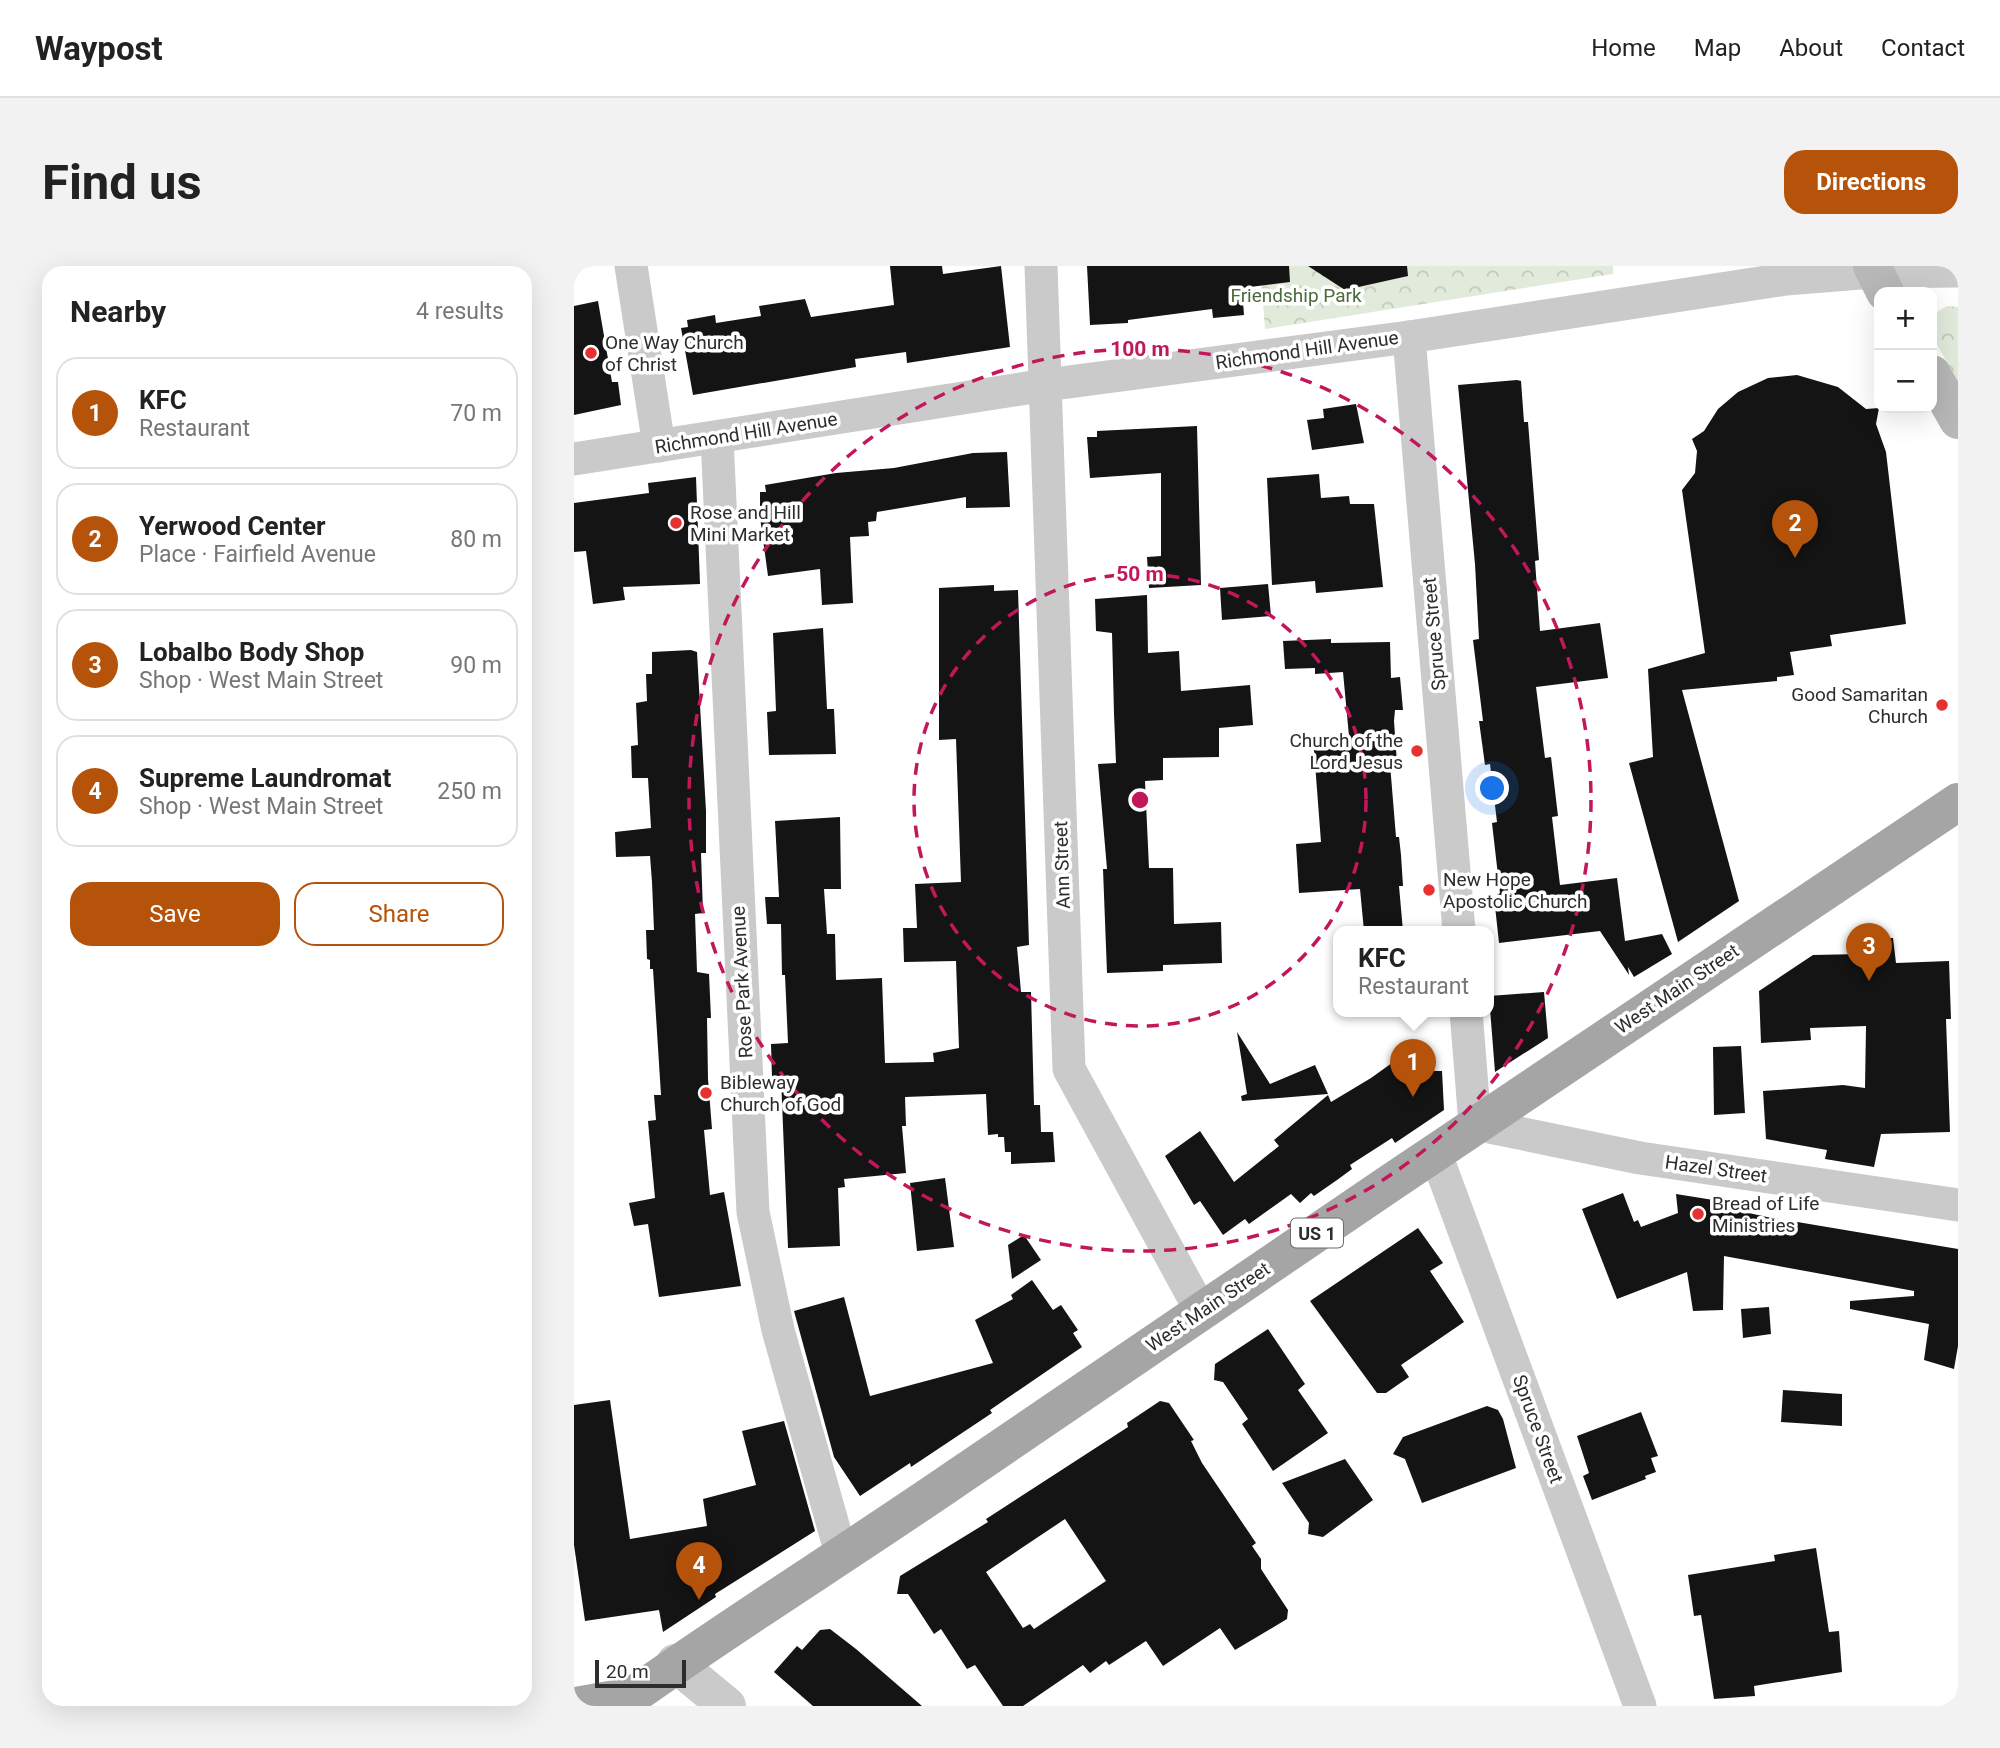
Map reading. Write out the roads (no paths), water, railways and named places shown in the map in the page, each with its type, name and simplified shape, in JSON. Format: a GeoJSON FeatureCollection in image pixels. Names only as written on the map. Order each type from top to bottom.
{"type":"FeatureCollection","features":[{"type":"Feature","properties":{"kind":"main road"},"geometry":{"type":"LineString","coordinates":[[1937,383],[1958,420]]}},
{"type":"Feature","properties":{"kind":"main road","name":"West Main Street"},"geometry":{"type":"LineString","coordinates":[[576,1706],[625,1701],[675,1663],[842,1557],[1435,1152],[1958,802]]}},
{"type":"Feature","properties":{"kind":"street"},"geometry":{"type":"LineString","coordinates":[[631,266],[659,446]]}},
{"type":"Feature","properties":{"kind":"street","name":"Ann Street"},"geometry":{"type":"LineString","coordinates":[[1041,266],[1069,1069],[1201,1311]]}},
{"type":"Feature","properties":{"kind":"street","name":"Richmond Hill Avenue"},"geometry":{"type":"LineString","coordinates":[[574,459],[1046,385],[1409,337],[1786,279],[1877,277],[1958,271]]}},
{"type":"Feature","properties":{"kind":"street","name":"Spruce Street"},"geometry":{"type":"LineString","coordinates":[[1409,337],[1459,926]]}},
{"type":"Feature","properties":{"kind":"street","name":"Rose Park Avenue"},"geometry":{"type":"LineString","coordinates":[[717,438],[753,1212],[778,1330],[842,1557]]}},
{"type":"Feature","properties":{"kind":"street"},"geometry":{"type":"LineString","coordinates":[[1466,1017],[1475,1125]]}},
{"type":"Feature","properties":{"kind":"street","name":"Hazel Street"},"geometry":{"type":"LineString","coordinates":[[1475,1125],[1640,1158],[1958,1205]]}},
{"type":"Feature","properties":{"kind":"street","name":"Spruce Street"},"geometry":{"type":"LineString","coordinates":[[1435,1152],[1640,1706]]}},
{"type":"Feature","properties":{"kind":"street"},"geometry":{"type":"LineString","coordinates":[[675,1663],[727,1706]]}},
{"type":"Feature","properties":{"kind":"place","name":"One Way Church of Christ"},"geometry":{"type":"Point","coordinates":[591,353]}},
{"type":"Feature","properties":{"kind":"place","name":"Rose and Hill Mini Market"},"geometry":{"type":"Point","coordinates":[676,523]}},
{"type":"Feature","properties":{"kind":"place","name":"Yerwood Center"},"geometry":{"type":"Point","coordinates":[1795,558]}},
{"type":"Feature","properties":{"kind":"place","name":"Good Samaritan Church"},"geometry":{"type":"Point","coordinates":[1942,705]}},
{"type":"Feature","properties":{"kind":"place","name":"Church of the Lord Jesus"},"geometry":{"type":"Point","coordinates":[1417,751]}},
{"type":"Feature","properties":{"kind":"place","name":"New Hope Apostolic Church"},"geometry":{"type":"Point","coordinates":[1429,890]}},
{"type":"Feature","properties":{"kind":"place","name":"Lobalbo Body Shop"},"geometry":{"type":"Point","coordinates":[1869,981]}},
{"type":"Feature","properties":{"kind":"place","name":"Bibleway Church of God"},"geometry":{"type":"Point","coordinates":[706,1093]}},
{"type":"Feature","properties":{"kind":"place","name":"KFC"},"geometry":{"type":"Point","coordinates":[1413,1097]}},
{"type":"Feature","properties":{"kind":"place","name":"Bread of Life Ministries"},"geometry":{"type":"Point","coordinates":[1698,1214]}},
{"type":"Feature","properties":{"kind":"place","name":"Supreme Laundromat"},"geometry":{"type":"Point","coordinates":[699,1600]}},
{"type":"Feature","properties":{"kind":"park label","name":"Friendship Park"},"geometry":{"type":"Point","coordinates":[1296,295]}}]}
